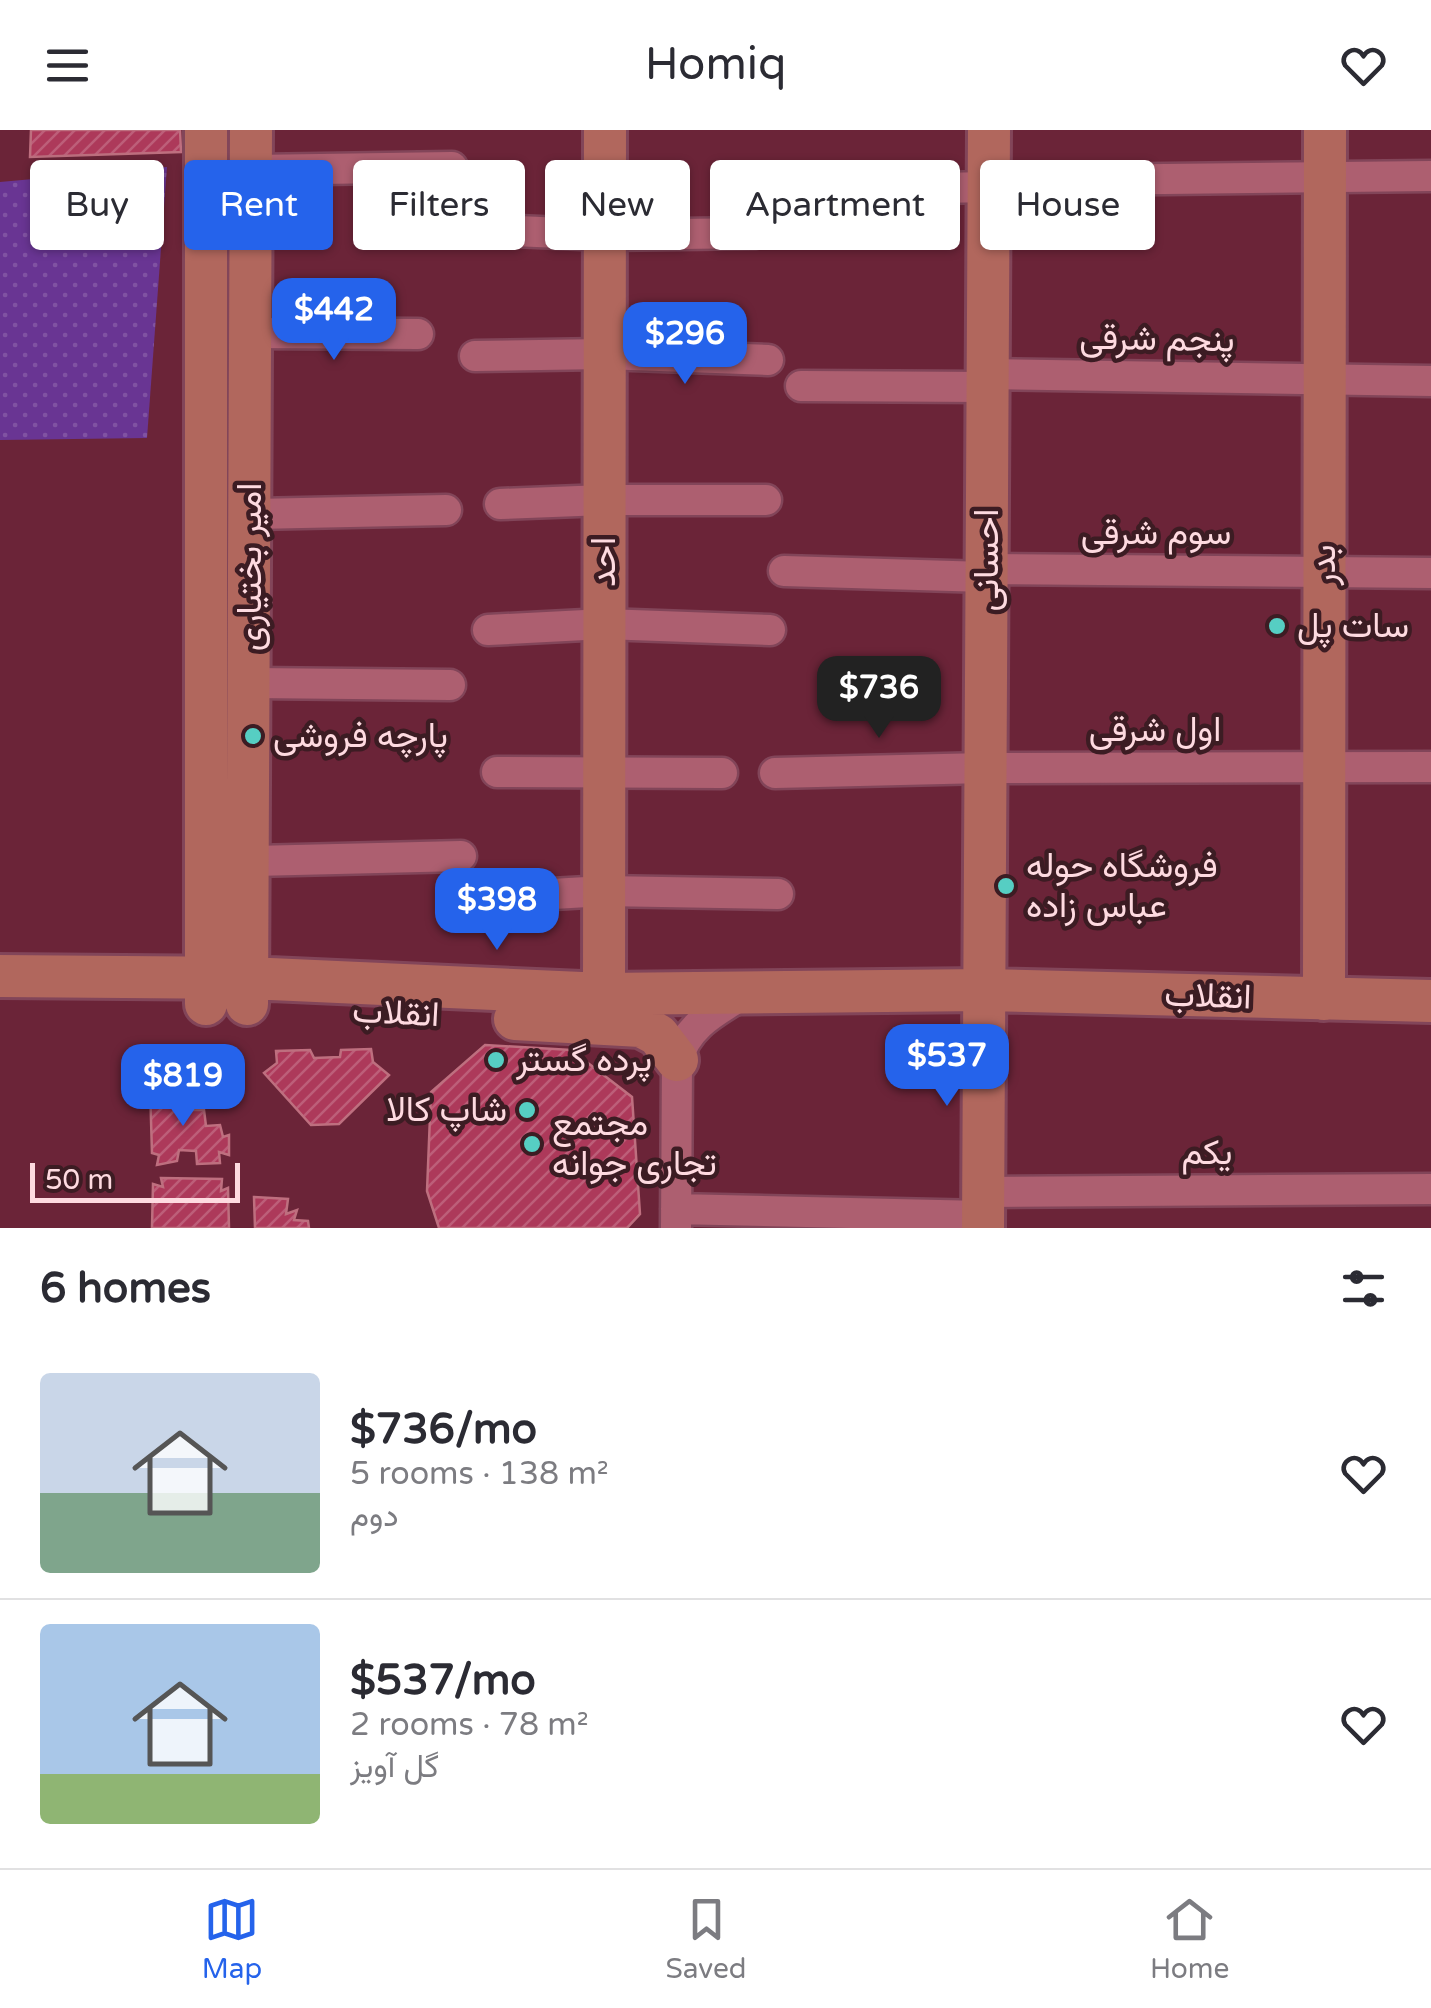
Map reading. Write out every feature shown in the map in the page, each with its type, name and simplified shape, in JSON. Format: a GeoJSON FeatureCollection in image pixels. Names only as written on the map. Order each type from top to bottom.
{"type":"FeatureCollection","features":[{"type":"Feature","properties":{"kind":"street","name":"امیر بختیاری"},"geometry":{"type":"LineString","coordinates":[[206,130],[207,486],[227,991]]}},
{"type":"Feature","properties":{"kind":"street","name":"احد"},"geometry":{"type":"LineString","coordinates":[[605,130],[605,160]]}},
{"type":"Feature","properties":{"kind":"street","name":"احسانی"},"geometry":{"type":"LineString","coordinates":[[989,130],[989,160]]}},
{"type":"Feature","properties":{"kind":"street","name":"بدر"},"geometry":{"type":"LineString","coordinates":[[1324,1000],[1325,130]]}},
{"type":"Feature","properties":{"kind":"street","name":"امیر بختیاری"},"geometry":{"type":"LineString","coordinates":[[227,991],[249,862],[251,150]]}},
{"type":"Feature","properties":{"kind":"street"},"geometry":{"type":"LineString","coordinates":[[251,150],[369,160]]}},
{"type":"Feature","properties":{"kind":"street"},"geometry":{"type":"LineString","coordinates":[[1155,180],[1431,176]]}},
{"type":"Feature","properties":{"kind":"street","name":"احد"},"geometry":{"type":"LineString","coordinates":[[604,994],[605,250]]}},
{"type":"Feature","properties":{"kind":"street","name":"احسانی"},"geometry":{"type":"LineString","coordinates":[[983,1212],[989,250]]}},
{"type":"Feature","properties":{"kind":"street"},"geometry":{"type":"LineString","coordinates":[[250,332],[418,334]]}},
{"type":"Feature","properties":{"kind":"street"},"geometry":{"type":"LineString","coordinates":[[476,356],[604,354],[768,360]]}},
{"type":"Feature","properties":{"kind":"street","name":"پنجم شرقی"},"geometry":{"type":"LineString","coordinates":[[801,386],[988,381],[1431,381]]}},
{"type":"Feature","properties":{"kind":"street"},"geometry":{"type":"LineString","coordinates":[[207,486],[250,499],[446,510]]}},
{"type":"Feature","properties":{"kind":"street"},"geometry":{"type":"LineString","coordinates":[[500,504],[766,500]]}},
{"type":"Feature","properties":{"kind":"street","name":"سوم شرقی"},"geometry":{"type":"LineString","coordinates":[[784,571],[1431,573]]}},
{"type":"Feature","properties":{"kind":"street"},"geometry":{"type":"LineString","coordinates":[[488,630],[604,624],[770,630]]}},
{"type":"Feature","properties":{"kind":"street"},"geometry":{"type":"LineString","coordinates":[[249,683],[450,685]]}},
{"type":"Feature","properties":{"kind":"street","name":"اول شرقی"},"geometry":{"type":"LineString","coordinates":[[775,773],[986,768],[1431,767]]}},
{"type":"Feature","properties":{"kind":"street"},"geometry":{"type":"LineString","coordinates":[[497,772],[722,773]]}},
{"type":"Feature","properties":{"kind":"street"},"geometry":{"type":"LineString","coordinates":[[249,862],[462,856]]}},
{"type":"Feature","properties":{"kind":"street"},"geometry":{"type":"LineString","coordinates":[[484,898],[604,891],[778,894]]}},
{"type":"Feature","properties":{"kind":"street","name":"انقلاب"},"geometry":{"type":"LineString","coordinates":[[0,976],[642,1026],[658,1034],[677,1060]]}},
{"type":"Feature","properties":{"kind":"street","name":"انقلاب"},"geometry":{"type":"LineString","coordinates":[[0,1002],[227,991],[604,994],[984,990],[1431,1001]]}},
{"type":"Feature","properties":{"kind":"street"},"geometry":{"type":"LineString","coordinates":[[676,1219],[677,1060],[682,1042],[694,1026],[746,992]]}},
{"type":"Feature","properties":{"kind":"street","name":"یکم"},"geometry":{"type":"LineString","coordinates":[[676,1219],[983,1212],[1431,1190]]}},
{"type":"Feature","properties":{"kind":"shaded area"},"geometry":{"type":"Polygon","coordinates":[[[30,179],[30,250],[161,250],[147,438],[0,440],[0,182],[30,179]]]}},
{"type":"Feature","properties":{"kind":"building"},"geometry":{"type":"Polygon","coordinates":[[[31,130],[180,130],[181,152],[30,157],[31,130]]]}},
{"type":"Feature","properties":{"kind":"building","name":"مجتمع تجاری جوانه"},"geometry":{"type":"Polygon","coordinates":[[[485,1045],[571,1050],[632,1097],[640,1214],[627,1228],[439,1228],[427,1191],[431,1092],[485,1045]]]}},
{"type":"Feature","properties":{"kind":"building"},"geometry":{"type":"Polygon","coordinates":[[[371,1049],[373,1062],[389,1075],[339,1124],[311,1125],[264,1073],[277,1063],[276,1051],[310,1050],[314,1058],[340,1057],[341,1050],[371,1049]]]}},
{"type":"Feature","properties":{"kind":"building"},"geometry":{"type":"Polygon","coordinates":[[[150,1086],[184,1089],[182,1104],[194,1099],[190,1110],[204,1110],[206,1126],[220,1125],[223,1137],[229,1135],[229,1155],[219,1152],[220,1163],[197,1164],[196,1151],[179,1150],[177,1161],[157,1165],[159,1155],[152,1153],[150,1086]]]}},
{"type":"Feature","properties":{"kind":"building"},"geometry":{"type":"Polygon","coordinates":[[[161,1178],[222,1179],[221,1191],[228,1188],[229,1228],[152,1228],[153,1184],[163,1187],[161,1178]]]}},
{"type":"Feature","properties":{"kind":"building"},"geometry":{"type":"Polygon","coordinates":[[[254,1197],[288,1199],[286,1214],[297,1210],[294,1220],[308,1221],[309,1228],[255,1228],[254,1197]]]}},
{"type":"Feature","properties":{"kind":"place","name":"سات پل"},"geometry":{"type":"Point","coordinates":[1277,626]}},
{"type":"Feature","properties":{"kind":"place","name":"پارچه فروشی"},"geometry":{"type":"Point","coordinates":[253,736]}},
{"type":"Feature","properties":{"kind":"place","name":"فروشگاه حوله عباس زاده"},"geometry":{"type":"Point","coordinates":[1006,886]}},
{"type":"Feature","properties":{"kind":"place","name":"پرده گستر"},"geometry":{"type":"Point","coordinates":[496,1060]}},
{"type":"Feature","properties":{"kind":"place","name":"شاپ کالا"},"geometry":{"type":"Point","coordinates":[527,1110]}},
{"type":"Feature","properties":{"kind":"place","name":"مجتمع تجاری جوانه"},"geometry":{"type":"Point","coordinates":[532,1144]}}]}
